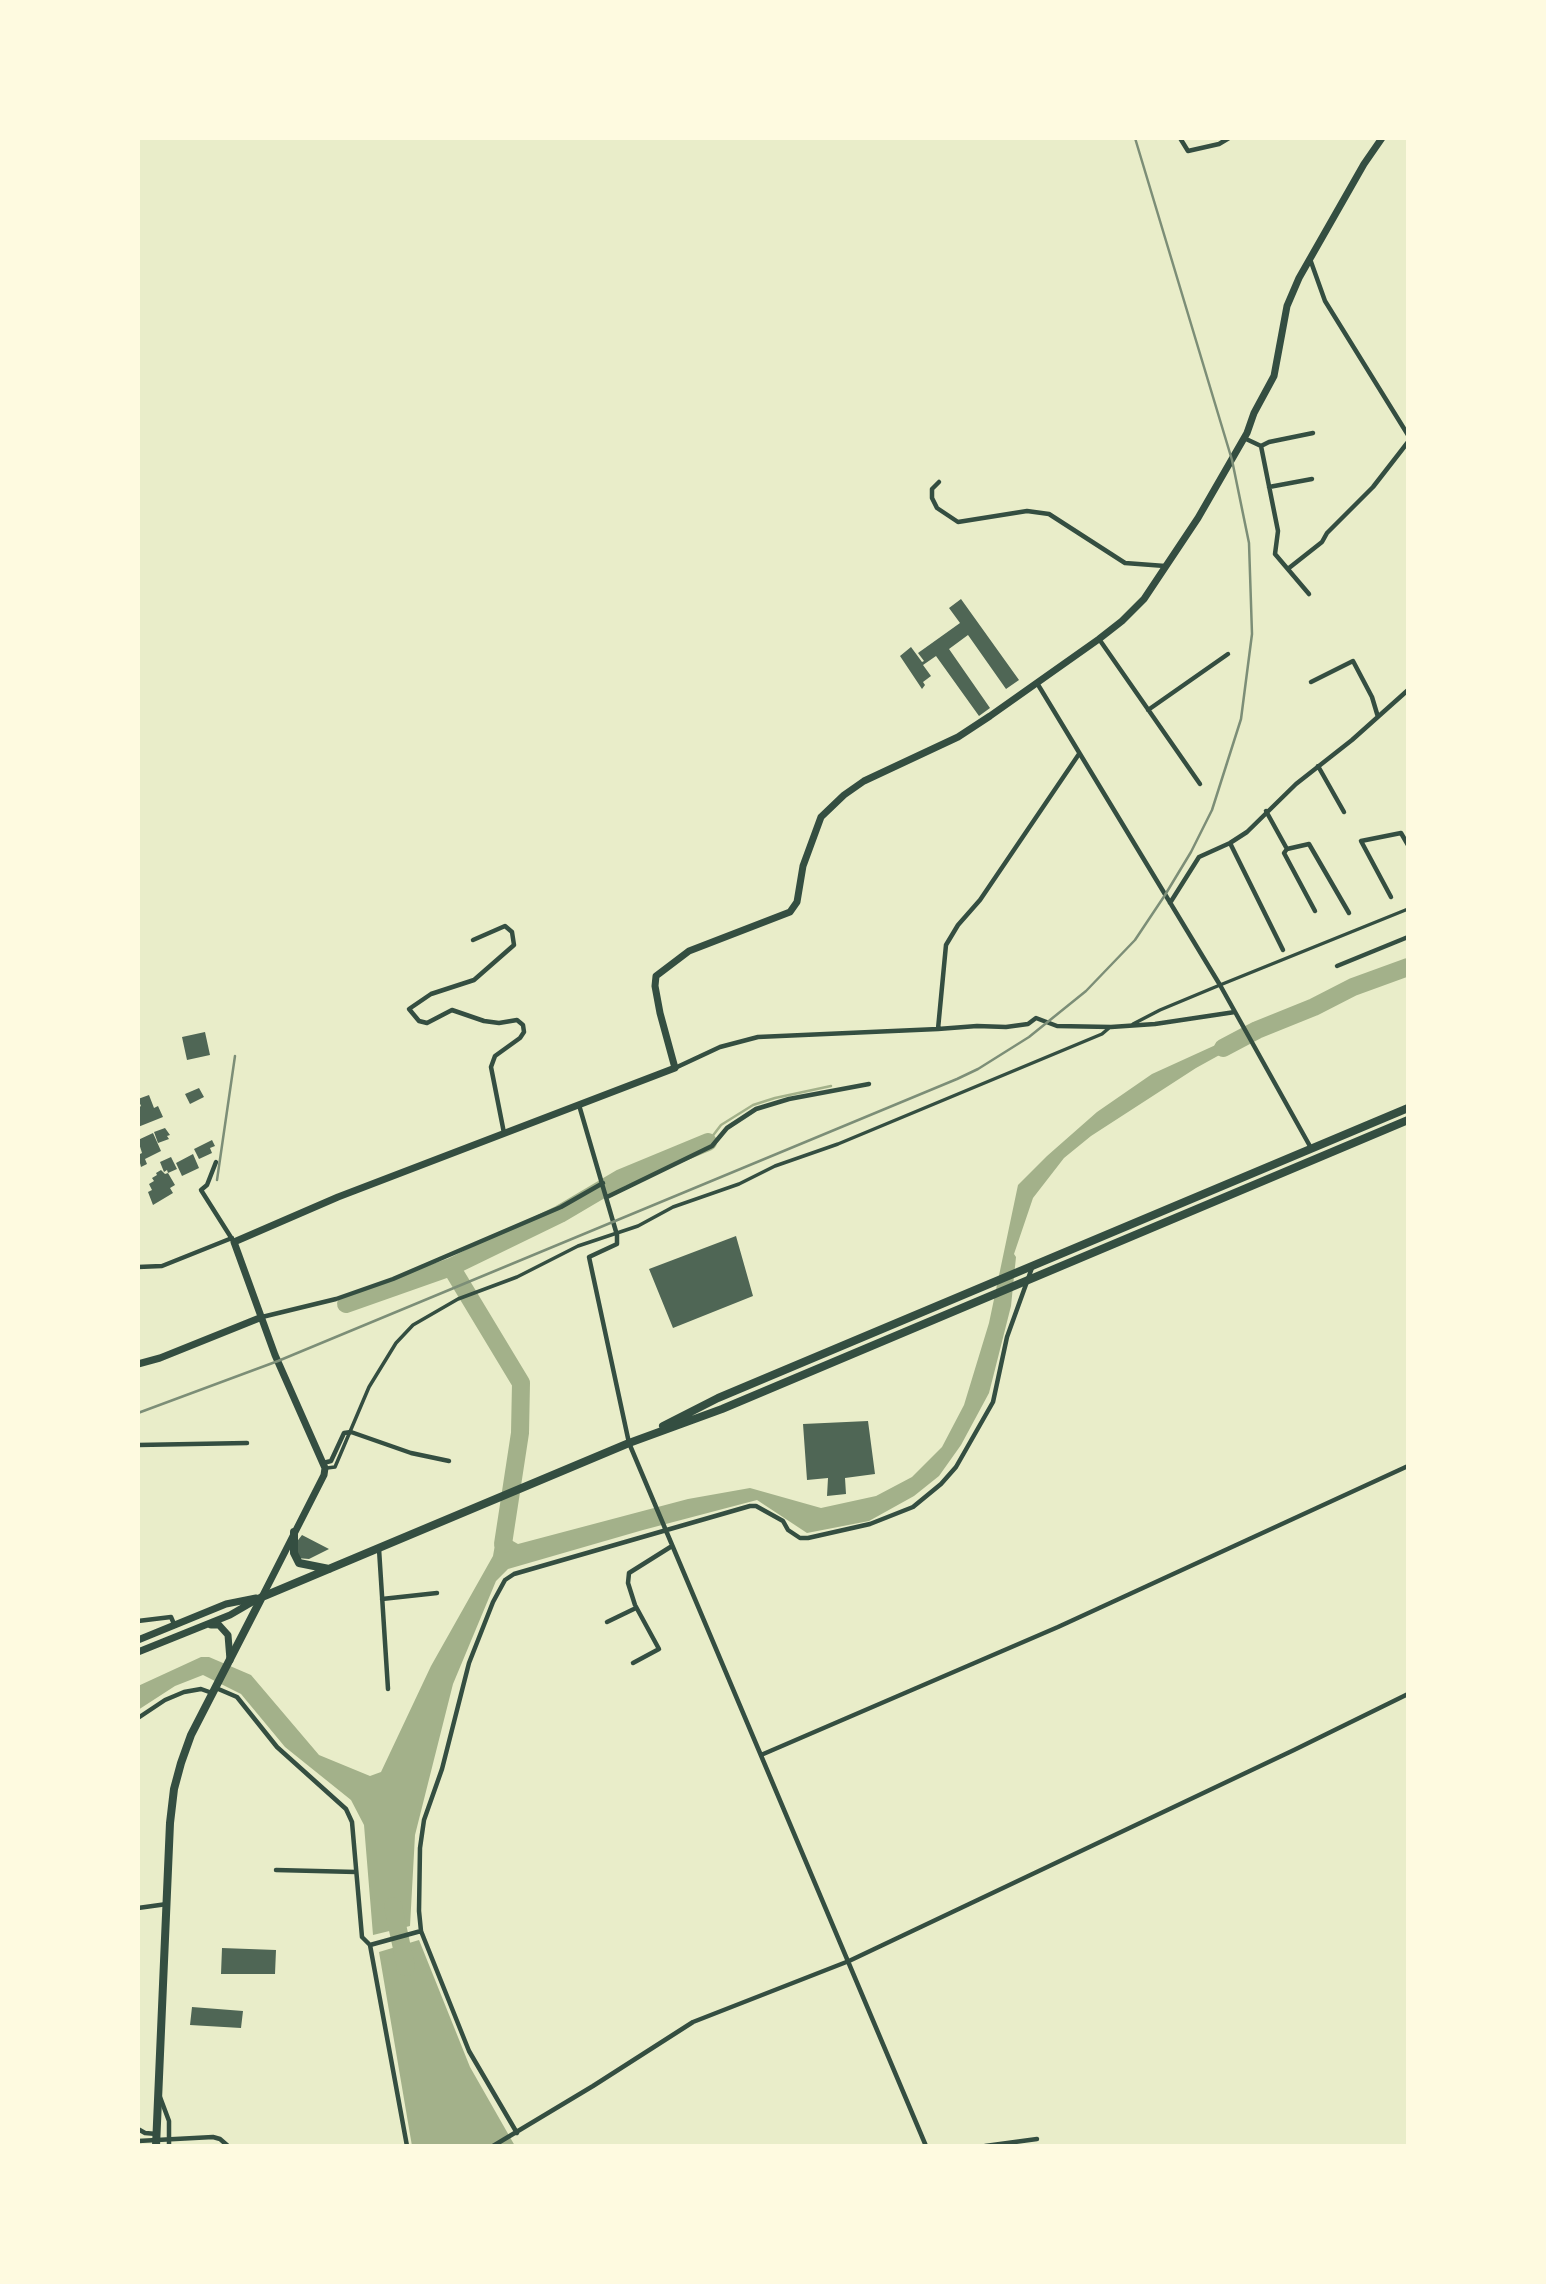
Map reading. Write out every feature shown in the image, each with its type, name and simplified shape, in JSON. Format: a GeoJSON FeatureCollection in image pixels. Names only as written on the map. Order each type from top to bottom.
{"type":"FeatureCollection","features":[{"type":"Feature","properties":{"kind":"highway"},"geometry":{"type":"LineString","coordinates":[[629,1443],[718,1398],[1408,1108]]}},
{"type":"Feature","properties":{"kind":"highway"},"geometry":{"type":"LineString","coordinates":[[156,2146],[170,1823],[174,1789],[191,1735],[262,1597],[629,1443],[722,1409],[1408,1120]]}},
{"type":"Feature","properties":{"kind":"highway"},"geometry":{"type":"LineString","coordinates":[[294,1532],[294,1553],[299,1563],[331,1569]]}},
{"type":"Feature","properties":{"kind":"main road"},"geometry":{"type":"LineString","coordinates":[[138,1652],[230,1615],[262,1597],[324,1475],[324,1466],[275,1355],[233,1240],[675,1068],[660,1013],[656,976],[690,951],[790,912],[797,902],[803,866],[821,817],[844,795],[864,781],[958,737],[1099,639],[1122,621],[1144,598],[1198,518],[1244,438],[1274,376],[1287,306],[1310,259],[1364,164],[1382,138]]}},
{"type":"Feature","properties":{"kind":"main road"},"geometry":{"type":"LineString","coordinates":[[138,1364],[160,1358],[262,1317]]}},
{"type":"Feature","properties":{"kind":"main road"},"geometry":{"type":"LineString","coordinates":[[138,1640],[226,1604],[262,1597]]}},
{"type":"Feature","properties":{"kind":"main road"},"geometry":{"type":"LineString","coordinates":[[199,1628],[216,1625],[223,1628],[229,1640],[230,1661]]}},
{"type":"Feature","properties":{"kind":"street"},"geometry":{"type":"LineString","coordinates":[[1180,138],[1188,151],[1219,144],[1229,138]]}},
{"type":"Feature","properties":{"kind":"street"},"geometry":{"type":"LineString","coordinates":[[1310,259],[1325,301],[1408,435]]}},
{"type":"Feature","properties":{"kind":"street"},"geometry":{"type":"LineString","coordinates":[[1261,446],[1313,433]]}},
{"type":"Feature","properties":{"kind":"street"},"geometry":{"type":"LineString","coordinates":[[1244,438],[1261,446]]}},
{"type":"Feature","properties":{"kind":"street"},"geometry":{"type":"LineString","coordinates":[[1289,568],[1322,542],[1326,533],[1373,487],[1408,442]]}},
{"type":"Feature","properties":{"kind":"street"},"geometry":{"type":"LineString","coordinates":[[1261,446],[1278,531],[1275,554],[1309,594]]}},
{"type":"Feature","properties":{"kind":"street"},"geometry":{"type":"LineString","coordinates":[[1269,487],[1312,479]]}},
{"type":"Feature","properties":{"kind":"street"},"geometry":{"type":"LineString","coordinates":[[939,482],[932,489],[932,498],[937,508],[958,522],[1027,511],[1049,514],[1125,563],[1166,566]]}},
{"type":"Feature","properties":{"kind":"street"},"geometry":{"type":"LineString","coordinates":[[1099,639],[1200,784]]}},
{"type":"Feature","properties":{"kind":"street"},"geometry":{"type":"LineString","coordinates":[[1148,710],[1228,654]]}},
{"type":"Feature","properties":{"kind":"street"},"geometry":{"type":"LineString","coordinates":[[1311,682],[1353,661],[1373,696],[1378,717]]}},
{"type":"Feature","properties":{"kind":"street"},"geometry":{"type":"LineString","coordinates":[[1037,683],[1220,985],[1317,1158]]}},
{"type":"Feature","properties":{"kind":"street"},"geometry":{"type":"LineString","coordinates":[[1170,903],[1199,857],[1247,832],[1266,811],[1408,690]]}},
{"type":"Feature","properties":{"kind":"street"},"geometry":{"type":"LineString","coordinates":[[938,1029],[946,945],[958,925],[980,900],[1079,754]]}},
{"type":"Feature","properties":{"kind":"street"},"geometry":{"type":"LineString","coordinates":[[1318,766],[1344,812]]}},
{"type":"Feature","properties":{"kind":"street"},"geometry":{"type":"LineString","coordinates":[[1266,811],[1287,849]]}},
{"type":"Feature","properties":{"kind":"street"},"geometry":{"type":"LineString","coordinates":[[1391,897],[1362,841],[1401,833],[1408,845]]}},
{"type":"Feature","properties":{"kind":"street"},"geometry":{"type":"LineString","coordinates":[[1230,843],[1283,950]]}},
{"type":"Feature","properties":{"kind":"street"},"geometry":{"type":"LineString","coordinates":[[1315,911],[1284,853],[1287,849],[1309,844],[1349,913]]}},
{"type":"Feature","properties":{"kind":"street"},"geometry":{"type":"LineString","coordinates":[[1133,1024],[1160,1010],[1408,909]]}},
{"type":"Feature","properties":{"kind":"street"},"geometry":{"type":"LineString","coordinates":[[473,940],[505,926],[512,932],[514,945],[474,980],[431,994],[409,1009],[419,1021],[427,1023],[453,1010],[484,1021],[499,1023],[517,1020],[523,1025],[524,1032],[520,1038],[495,1055],[491,1067],[504,1133]]}},
{"type":"Feature","properties":{"kind":"street"},"geometry":{"type":"LineString","coordinates":[[1337,966],[1408,937]]}},
{"type":"Feature","properties":{"kind":"street"},"geometry":{"type":"LineString","coordinates":[[675,1068],[720,1047],[758,1037],[977,1026],[1006,1027],[1028,1024],[1036,1018],[1057,1026],[1111,1027],[1155,1024],[1235,1012]]}},
{"type":"Feature","properties":{"kind":"street"},"geometry":{"type":"LineString","coordinates":[[351,1432],[369,1387],[396,1343],[413,1325],[458,1299],[517,1277],[578,1246],[617,1235],[694,1198],[710,1195],[775,1166],[838,1144],[1102,1034],[1111,1027]]}},
{"type":"Feature","properties":{"kind":"street"},"geometry":{"type":"LineString","coordinates":[[607,1197],[712,1146],[727,1128],[756,1110],[789,1099],[869,1084]]}},
{"type":"Feature","properties":{"kind":"street"},"geometry":{"type":"LineString","coordinates":[[579,1104],[617,1235],[617,1244],[589,1256],[629,1443],[926,2146]]}},
{"type":"Feature","properties":{"kind":"street"},"geometry":{"type":"LineString","coordinates":[[138,1266],[162,1266],[233,1240],[201,1190],[207,1185],[216,1162]]}},
{"type":"Feature","properties":{"kind":"street"},"geometry":{"type":"LineString","coordinates":[[262,1317],[336,1299],[393,1279],[561,1206],[603,1183]]}},
{"type":"Feature","properties":{"kind":"street"},"geometry":{"type":"LineString","coordinates":[[517,2133],[469,2051],[418,1932],[420,1848],[425,1820],[442,1769],[469,1663],[493,1602],[505,1580],[513,1574],[665,1529],[756,1506],[783,1521],[788,1530],[800,1538],[870,1524],[913,1507],[941,1484],[956,1467],[993,1402],[1007,1337],[1023,1283],[1033,1265]]}},
{"type":"Feature","properties":{"kind":"street"},"geometry":{"type":"LineString","coordinates":[[324,1466],[331,1461],[344,1433],[351,1432],[411,1453],[449,1461]]}},
{"type":"Feature","properties":{"kind":"street"},"geometry":{"type":"LineString","coordinates":[[138,1445],[247,1443]]}},
{"type":"Feature","properties":{"kind":"street"},"geometry":{"type":"LineString","coordinates":[[761,1755],[1058,1628],[1408,1466]]}},
{"type":"Feature","properties":{"kind":"street"},"geometry":{"type":"LineString","coordinates":[[634,1663],[659,1649],[636,1608],[628,1583],[629,1573],[673,1546]]}},
{"type":"Feature","properties":{"kind":"street"},"geometry":{"type":"LineString","coordinates":[[379,1549],[388,1689]]}},
{"type":"Feature","properties":{"kind":"street"},"geometry":{"type":"LineString","coordinates":[[382,1599],[437,1593]]}},
{"type":"Feature","properties":{"kind":"street"},"geometry":{"type":"LineString","coordinates":[[607,1622],[636,1608]]}},
{"type":"Feature","properties":{"kind":"street"},"geometry":{"type":"LineString","coordinates":[[138,1621],[171,1617],[175,1625]]}},
{"type":"Feature","properties":{"kind":"street"},"geometry":{"type":"LineString","coordinates":[[138,1718],[165,1700],[184,1692],[216,1689],[237,1697],[277,1747],[346,1810],[352,1822],[362,1937],[372,1944],[407,2146]]}},
{"type":"Feature","properties":{"kind":"street"},"geometry":{"type":"LineString","coordinates":[[493,2146],[693,2022],[849,1961],[1408,1694]]}},
{"type":"Feature","properties":{"kind":"street"},"geometry":{"type":"LineString","coordinates":[[275,1870],[356,1872]]}},
{"type":"Feature","properties":{"kind":"street"},"geometry":{"type":"LineString","coordinates":[[138,1908],[167,1904]]}},
{"type":"Feature","properties":{"kind":"street"},"geometry":{"type":"LineString","coordinates":[[372,1944],[418,1932]]}},
{"type":"Feature","properties":{"kind":"street"},"geometry":{"type":"LineString","coordinates":[[159,2093],[169,2120],[170,2146]]}},
{"type":"Feature","properties":{"kind":"street"},"geometry":{"type":"LineString","coordinates":[[138,2129],[156,2134]]}},
{"type":"Feature","properties":{"kind":"street"},"geometry":{"type":"LineString","coordinates":[[138,2141],[213,2137],[228,2146]]}},
{"type":"Feature","properties":{"kind":"street"},"geometry":{"type":"LineString","coordinates":[[985,2146],[1037,2139]]}},
{"type":"Feature","properties":{"kind":"shaded area"},"geometry":{"type":"Polygon","coordinates":[[[1242,1033],[1243,1042],[1196,1068],[1091,1136],[1064,1158],[1033,1198],[1014,1254],[1016,1257],[1011,1306],[989,1393],[961,1445],[939,1476],[914,1496],[869,1521],[807,1533],[757,1500],[508,1569],[496,1581],[453,1684],[415,1835],[410,1926],[373,1935],[364,1825],[351,1800],[285,1747],[241,1694],[203,1675],[175,1686],[138,1710],[138,1686],[201,1657],[209,1657],[251,1675],[319,1755],[370,1776],[381,1772],[431,1666],[493,1556],[499,1522],[513,1520],[511,1540],[518,1544],[688,1499],[750,1488],[821,1508],[876,1496],[912,1477],[942,1447],[964,1405],[989,1323],[1018,1185],[1097,1112],[1152,1074],[1242,1033]]]}},
{"type":"Feature","properties":{"kind":"shaded area"},"geometry":{"type":"Polygon","coordinates":[[[419,1940],[470,2067],[515,2146],[412,2146],[379,1952],[419,1940]]]}},
{"type":"Feature","properties":{"kind":"building"},"geometry":{"type":"Polygon","coordinates":[[[961,599],[1019,680],[1006,689],[968,635],[949,649],[990,708],[979,716],[936,656],[923,665],[931,676],[923,682],[925,685],[922,689],[900,656],[911,647],[922,662],[924,661],[918,653],[960,623],[949,608],[961,599]]]}},
{"type":"Feature","properties":{"kind":"building"},"geometry":{"type":"Polygon","coordinates":[[[205,1032],[210,1055],[187,1060],[182,1037],[205,1032]]]}},
{"type":"Feature","properties":{"kind":"building"},"geometry":{"type":"Polygon","coordinates":[[[199,1088],[204,1097],[190,1104],[185,1094],[199,1088]]]}},
{"type":"Feature","properties":{"kind":"building"},"geometry":{"type":"Polygon","coordinates":[[[149,1095],[154,1108],[158,1106],[163,1117],[138,1127],[138,1108],[141,1106],[138,1099],[149,1095]]]}},
{"type":"Feature","properties":{"kind":"building"},"geometry":{"type":"Polygon","coordinates":[[[165,1128],[170,1135],[167,1136],[169,1139],[158,1143],[154,1132],[165,1128]]]}},
{"type":"Feature","properties":{"kind":"building"},"geometry":{"type":"Polygon","coordinates":[[[153,1133],[161,1151],[145,1159],[147,1164],[141,1167],[138,1155],[142,1153],[138,1140],[153,1133]]]}},
{"type":"Feature","properties":{"kind":"building"},"geometry":{"type":"Polygon","coordinates":[[[212,1140],[215,1146],[210,1148],[212,1153],[199,1159],[194,1149],[212,1140]]]}},
{"type":"Feature","properties":{"kind":"building"},"geometry":{"type":"Polygon","coordinates":[[[193,1154],[199,1168],[182,1176],[176,1163],[193,1154]]]}},
{"type":"Feature","properties":{"kind":"building"},"geometry":{"type":"Polygon","coordinates":[[[171,1157],[177,1169],[164,1172],[160,1162],[171,1157]]]}},
{"type":"Feature","properties":{"kind":"building"},"geometry":{"type":"Polygon","coordinates":[[[161,1170],[165,1174],[168,1173],[175,1185],[170,1188],[173,1193],[153,1205],[148,1192],[152,1190],[149,1184],[161,1170]]]}},
{"type":"Feature","properties":{"kind":"building"},"geometry":{"type":"Polygon","coordinates":[[[736,1236],[753,1296],[673,1328],[649,1269],[736,1236]]]}},
{"type":"Feature","properties":{"kind":"building"},"geometry":{"type":"Polygon","coordinates":[[[868,1421],[875,1474],[845,1478],[846,1494],[827,1496],[828,1478],[807,1480],[803,1424],[868,1421]]]}},
{"type":"Feature","properties":{"kind":"building"},"geometry":{"type":"Polygon","coordinates":[[[302,1535],[329,1549],[309,1559],[297,1558],[295,1544],[302,1535]]]}},
{"type":"Feature","properties":{"kind":"building"},"geometry":{"type":"Polygon","coordinates":[[[222,1948],[276,1950],[275,1974],[221,1974],[222,1948]]]}},
{"type":"Feature","properties":{"kind":"building"},"geometry":{"type":"Polygon","coordinates":[[[192,2007],[243,2011],[241,2028],[190,2025],[192,2007]]]}},
{"type":"Feature","properties":{"kind":"waterway"},"geometry":{"type":"LineString","coordinates":[[1223,1048],[1353,987],[1408,967]]}},
{"type":"Feature","properties":{"kind":"waterway"},"geometry":{"type":"LineString","coordinates":[[708,1142],[721,1125],[753,1105],[831,1086]]}},
{"type":"Feature","properties":{"kind":"waterway"},"geometry":{"type":"LineString","coordinates":[[346,1304],[451,1267],[560,1214],[621,1178],[708,1142]]}},
{"type":"Feature","properties":{"kind":"waterway"},"geometry":{"type":"LineString","coordinates":[[451,1267],[521,1383],[520,1433],[503,1544]]}},
{"type":"Feature","properties":{"kind":"waterway"},"geometry":{"type":"LineString","coordinates":[[393,1906],[406,1967]]}},
{"type":"Feature","properties":{"kind":"railway"},"geometry":{"type":"LineString","coordinates":[[138,1413],[278,1361],[957,1079],[1029,1037],[1086,991],[1135,940],[1191,852],[1212,810],[1241,719],[1252,634],[1249,543],[1232,460],[1135,138]]}},
{"type":"Feature","properties":{"kind":"railway"},"geometry":{"type":"LineString","coordinates":[[217,1180],[235,1056]]}}]}
